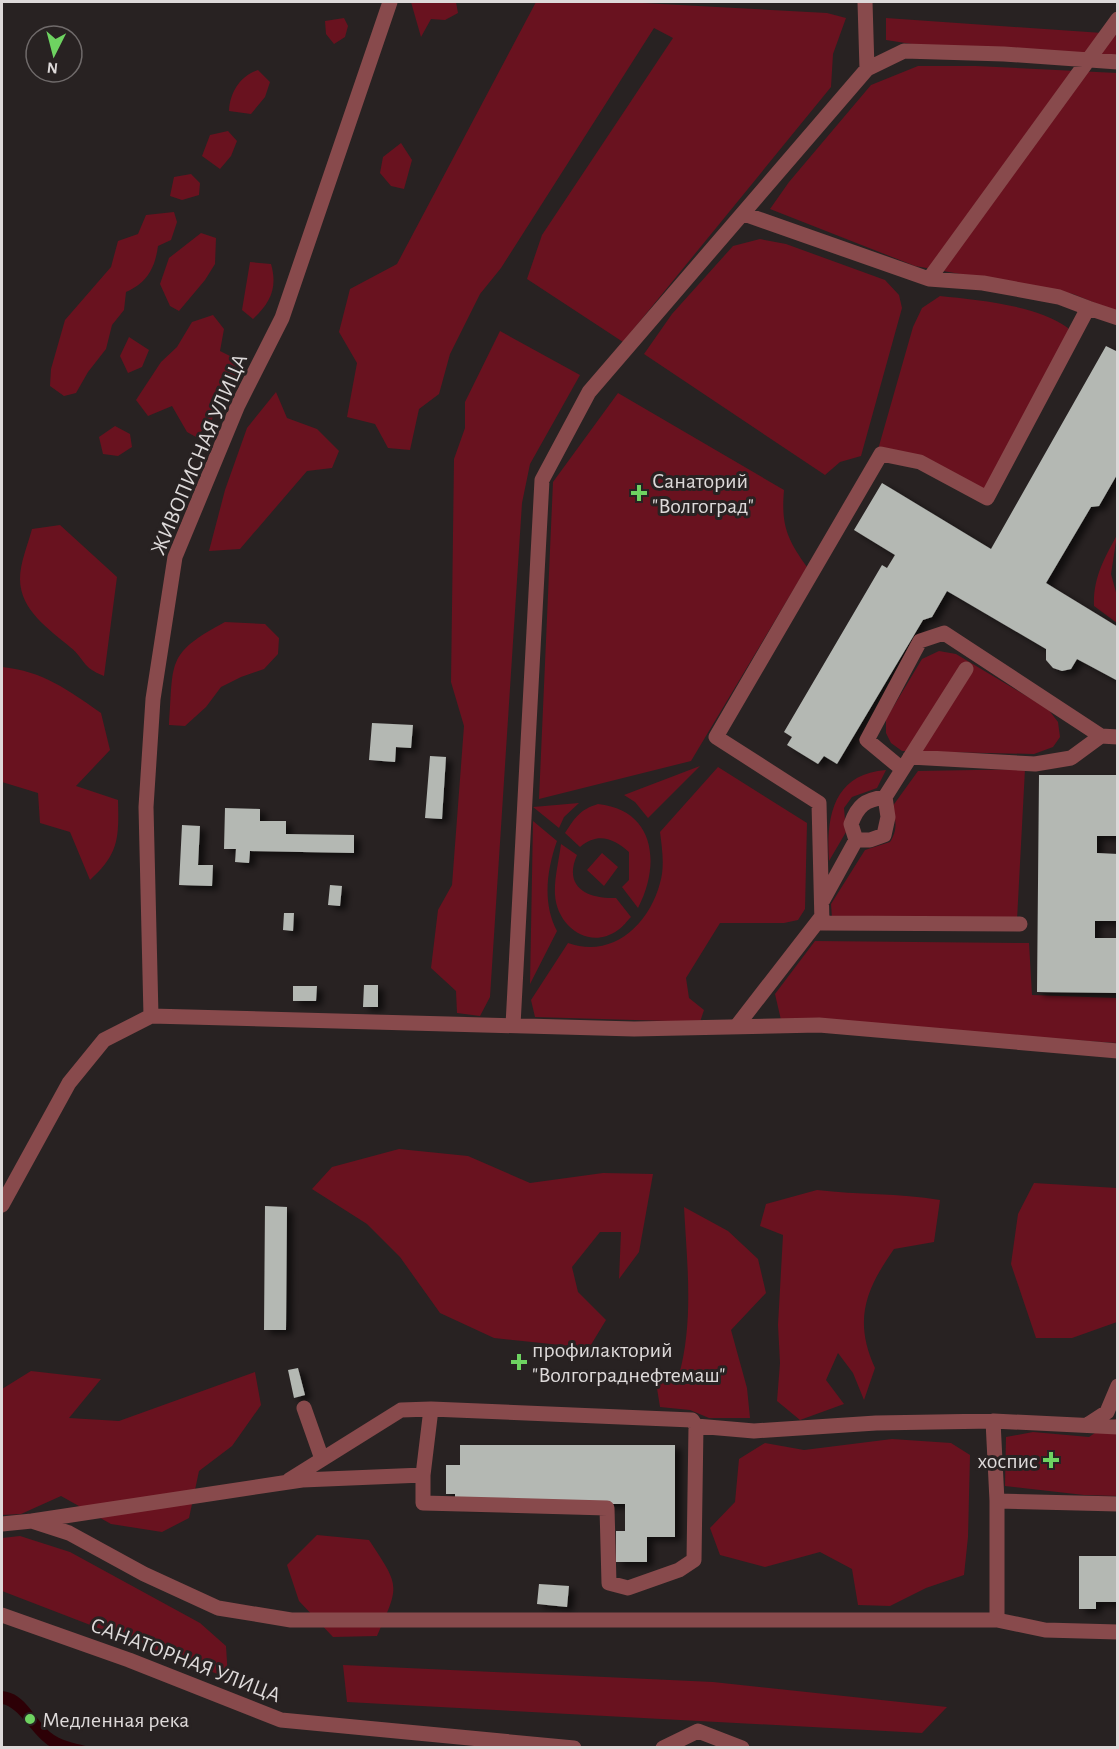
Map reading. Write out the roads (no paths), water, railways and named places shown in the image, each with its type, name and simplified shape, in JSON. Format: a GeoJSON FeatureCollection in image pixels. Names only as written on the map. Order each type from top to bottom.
{"type":"FeatureCollection","features":[{"type":"Feature","properties":{"kind":"street","name":"ЖИВОПИСНАЯ УЛИЦА"},"geometry":{"type":"LineString","coordinates":[[151,1016],[146,807],[153,699],[175,557],[238,405],[282,318],[390,2]]}},
{"type":"Feature","properties":{"kind":"street"},"geometry":{"type":"LineString","coordinates":[[865,2],[867,69]]}},
{"type":"Feature","properties":{"kind":"street"},"geometry":{"type":"LineString","coordinates":[[929,279],[1118,19]]}},
{"type":"Feature","properties":{"kind":"street"},"geometry":{"type":"LineString","coordinates":[[513,1025],[542,480],[589,392],[867,69],[904,51],[1004,54],[1118,62]]}},
{"type":"Feature","properties":{"kind":"street"},"geometry":{"type":"LineString","coordinates":[[744,214],[929,279],[983,283],[1038,292],[1118,318]]}},
{"type":"Feature","properties":{"kind":"street"},"geometry":{"type":"LineString","coordinates":[[1020,924],[822,923],[819,803],[716,737],[881,454],[920,462],[987,498],[1088,308]]}},
{"type":"Feature","properties":{"kind":"street"},"geometry":{"type":"LineString","coordinates":[[1101,736],[1071,758],[1035,764],[906,763],[867,740],[920,641],[944,633],[1101,736],[1118,737]]}},
{"type":"Feature","properties":{"kind":"street"},"geometry":{"type":"LineString","coordinates":[[856,840],[870,840],[884,835],[888,818],[885,797],[966,669]]}},
{"type":"Feature","properties":{"kind":"street"},"geometry":{"type":"LineString","coordinates":[[736,1027],[821,909],[856,840],[851,824],[857,809],[867,800],[885,797]]}},
{"type":"Feature","properties":{"kind":"street"},"geometry":{"type":"LineString","coordinates":[[2,1205],[69,1083],[104,1040],[151,1016],[634,1029],[819,1026],[1118,1052]]}},
{"type":"Feature","properties":{"kind":"street"},"geometry":{"type":"LineString","coordinates":[[1087,1425],[1107,1412],[1118,1386]]}},
{"type":"Feature","properties":{"kind":"street"},"geometry":{"type":"LineString","coordinates":[[304,1408],[322,1459]]}},
{"type":"Feature","properties":{"kind":"street"},"geometry":{"type":"LineString","coordinates":[[285,1482],[401,1410],[431,1409],[692,1420],[696,1426],[694,1560],[679,1570],[628,1588],[609,1583],[607,1508],[423,1503],[423,1475],[431,1409]]}},
{"type":"Feature","properties":{"kind":"street"},"geometry":{"type":"LineString","coordinates":[[993,1421],[997,1501],[997,1620]]}},
{"type":"Feature","properties":{"kind":"street"},"geometry":{"type":"LineString","coordinates":[[696,1426],[754,1431],[876,1423],[993,1421],[1118,1427]]}},
{"type":"Feature","properties":{"kind":"street"},"geometry":{"type":"LineString","coordinates":[[2,1524],[285,1482],[423,1475]]}},
{"type":"Feature","properties":{"kind":"street"},"geometry":{"type":"LineString","coordinates":[[997,1501],[1118,1504]]}},
{"type":"Feature","properties":{"kind":"street"},"geometry":{"type":"LineString","coordinates":[[32,1521],[69,1533],[144,1574],[218,1608],[291,1620],[997,1620],[1045,1630],[1118,1632]]}},
{"type":"Feature","properties":{"kind":"street","name":"САНАТОРНАЯ УЛИЦА"},"geometry":{"type":"LineString","coordinates":[[2,1615],[129,1660],[280,1720],[574,1748]]}},
{"type":"Feature","properties":{"kind":"street"},"geometry":{"type":"LineString","coordinates":[[663,1748],[698,1731],[742,1748]]}},
{"type":"Feature","properties":{"kind":"place","name":"Санаторий \"Волгоград\""},"geometry":{"type":"Point","coordinates":[639,493]}},
{"type":"Feature","properties":{"kind":"place","name":"профилакторий \"Волгограднефтемаш\""},"geometry":{"type":"Point","coordinates":[519,1362]}},
{"type":"Feature","properties":{"kind":"place","name":"хоспис"},"geometry":{"type":"Point","coordinates":[1051,1460]}},
{"type":"Feature","properties":{"kind":"place","name":"Медленная река"},"geometry":{"type":"Point","coordinates":[30,1719]}}]}
